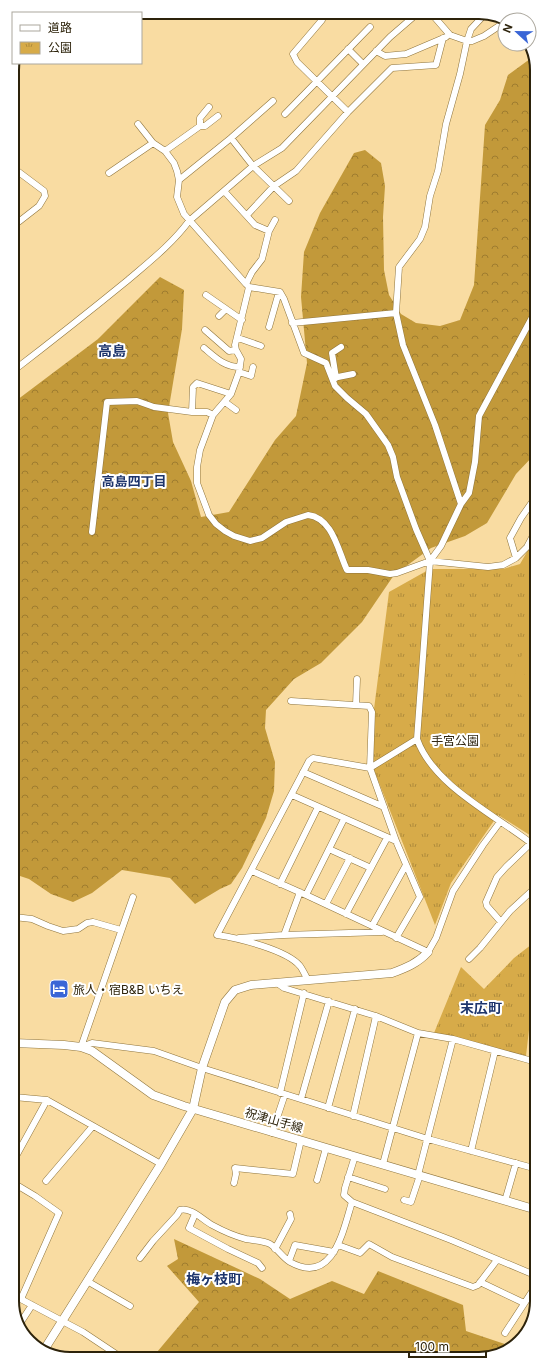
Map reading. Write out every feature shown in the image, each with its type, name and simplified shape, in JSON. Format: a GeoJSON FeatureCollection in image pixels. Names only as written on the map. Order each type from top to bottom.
{"type":"FeatureCollection","features":[{"type":"Feature","properties":{"kind":"street"},"geometry":{"type":"LineString","coordinates":[[322,19],[293,54],[297,62],[348,112]]}},
{"type":"Feature","properties":{"kind":"street"},"geometry":{"type":"LineString","coordinates":[[19,366],[143,267],[177,235],[189,221],[253,166],[282,148],[363,64],[410,19]]}},
{"type":"Feature","properties":{"kind":"street"},"geometry":{"type":"LineString","coordinates":[[436,19],[450,35],[467,41],[472,41],[484,36],[497,27]]}},
{"type":"Feature","properties":{"kind":"street"},"geometry":{"type":"LineString","coordinates":[[461,504],[435,425],[403,345],[396,313],[399,267],[420,239],[425,227],[430,196],[438,171],[446,124],[460,74],[467,41],[471,29],[480,19]]}},
{"type":"Feature","properties":{"kind":"street"},"geometry":{"type":"LineString","coordinates":[[285,114],[370,27]]}},
{"type":"Feature","properties":{"kind":"street"},"geometry":{"type":"LineString","coordinates":[[376,51],[385,56],[406,54],[450,35]]}},
{"type":"Feature","properties":{"kind":"street"},"geometry":{"type":"LineString","coordinates":[[246,215],[274,186],[296,171],[348,112],[392,68],[436,65],[443,38]]}},
{"type":"Feature","properties":{"kind":"street"},"geometry":{"type":"LineString","coordinates":[[348,49],[363,64]]}},
{"type":"Feature","properties":{"kind":"street"},"geometry":{"type":"LineString","coordinates":[[179,180],[231,138],[273,101]]}},
{"type":"Feature","properties":{"kind":"street"},"geometry":{"type":"LineString","coordinates":[[200,126],[200,118],[209,107]]}},
{"type":"Feature","properties":{"kind":"street"},"geometry":{"type":"LineString","coordinates":[[165,152],[200,126],[205,126],[218,116]]}},
{"type":"Feature","properties":{"kind":"street"},"geometry":{"type":"LineString","coordinates":[[138,124],[153,143],[165,152],[174,163],[179,180],[177,197],[184,214],[189,221],[247,286],[280,292],[304,353],[326,363],[334,378]]}},
{"type":"Feature","properties":{"kind":"street"},"geometry":{"type":"LineString","coordinates":[[231,138],[253,166],[282,196],[289,201]]}},
{"type":"Feature","properties":{"kind":"street"},"geometry":{"type":"LineString","coordinates":[[109,173],[153,143]]}},
{"type":"Feature","properties":{"kind":"street"},"geometry":{"type":"LineString","coordinates":[[19,221],[39,206],[45,196],[44,191],[20,173]]}},
{"type":"Feature","properties":{"kind":"street"},"geometry":{"type":"LineString","coordinates":[[224,191],[255,225],[269,231]]}},
{"type":"Feature","properties":{"kind":"street"},"geometry":{"type":"LineString","coordinates":[[275,220],[269,231],[262,259],[252,272],[247,286],[242,320],[235,346],[241,359],[239,370],[231,394],[214,415],[200,450],[197,467],[197,483],[208,515],[225,531],[234,536],[250,540],[262,538],[286,522],[312,516],[321,519],[325,523],[334,538],[347,570],[368,570],[390,574],[397,573],[430,561],[488,567],[503,566],[516,558],[527,547],[530,541]]}},
{"type":"Feature","properties":{"kind":"street"},"geometry":{"type":"LineString","coordinates":[[269,327],[279,292]]}},
{"type":"Feature","properties":{"kind":"street"},"geometry":{"type":"LineString","coordinates":[[206,295],[242,320]]}},
{"type":"Feature","properties":{"kind":"street"},"geometry":{"type":"LineString","coordinates":[[219,316],[226,309]]}},
{"type":"Feature","properties":{"kind":"street"},"geometry":{"type":"LineString","coordinates":[[292,323],[396,313]]}},
{"type":"Feature","properties":{"kind":"street"},"geometry":{"type":"LineString","coordinates":[[430,561],[441,546],[461,504],[469,493],[475,462],[479,416],[530,321]]}},
{"type":"Feature","properties":{"kind":"street"},"geometry":{"type":"LineString","coordinates":[[205,330],[229,351],[236,350]]}},
{"type":"Feature","properties":{"kind":"street"},"geometry":{"type":"LineString","coordinates":[[238,338],[261,346]]}},
{"type":"Feature","properties":{"kind":"street"},"geometry":{"type":"LineString","coordinates":[[341,347],[332,354],[334,386],[366,414],[388,445],[393,456],[396,477],[430,561],[417,739],[425,757],[434,769],[475,804],[530,842]]}},
{"type":"Feature","properties":{"kind":"street"},"geometry":{"type":"LineString","coordinates":[[204,348],[222,363],[251,376],[253,367]]}},
{"type":"Feature","properties":{"kind":"street"},"geometry":{"type":"LineString","coordinates":[[334,378],[353,374]]}},
{"type":"Feature","properties":{"kind":"street"},"geometry":{"type":"LineString","coordinates":[[192,412],[193,387],[197,383],[231,394]]}},
{"type":"Feature","properties":{"kind":"street"},"geometry":{"type":"LineString","coordinates":[[92,532],[107,402],[137,401],[154,407],[192,412],[207,412],[214,415]]}},
{"type":"Feature","properties":{"kind":"street"},"geometry":{"type":"LineString","coordinates":[[225,402],[236,410]]}},
{"type":"Feature","properties":{"kind":"street"},"geometry":{"type":"LineString","coordinates":[[516,558],[510,538],[530,505]]}},
{"type":"Feature","properties":{"kind":"street"},"geometry":{"type":"LineString","coordinates":[[356,705],[357,679]]}},
{"type":"Feature","properties":{"kind":"street"},"geometry":{"type":"LineString","coordinates":[[290,701],[369,706],[372,712],[370,768],[396,841],[420,897],[396,938]]}},
{"type":"Feature","properties":{"kind":"street"},"geometry":{"type":"LineString","coordinates":[[308,980],[300,966],[286,955],[236,938],[217,935],[292,796],[309,761],[313,758],[370,768],[417,739]]}},
{"type":"Feature","properties":{"kind":"street"},"geometry":{"type":"LineString","coordinates":[[303,772],[384,807]]}},
{"type":"Feature","properties":{"kind":"street"},"geometry":{"type":"LineString","coordinates":[[292,796],[396,841]]}},
{"type":"Feature","properties":{"kind":"street"},"geometry":{"type":"LineString","coordinates":[[280,884],[318,807]]}},
{"type":"Feature","properties":{"kind":"street"},"geometry":{"type":"LineString","coordinates":[[284,935],[303,894],[344,819]]}},
{"type":"Feature","properties":{"kind":"street"},"geometry":{"type":"LineString","coordinates":[[47,1346],[161,1164],[193,1110],[202,1068],[225,1002],[235,990],[251,985],[392,973],[421,960],[428,952],[436,938],[454,891],[483,845],[500,822]]}},
{"type":"Feature","properties":{"kind":"street"},"geometry":{"type":"LineString","coordinates":[[346,914],[387,838]]}},
{"type":"Feature","properties":{"kind":"street"},"geometry":{"type":"LineString","coordinates":[[329,848],[371,868]]}},
{"type":"Feature","properties":{"kind":"street"},"geometry":{"type":"LineString","coordinates":[[501,922],[487,906],[486,902],[497,877],[506,867],[530,848]]}},
{"type":"Feature","properties":{"kind":"street"},"geometry":{"type":"LineString","coordinates":[[326,904],[350,858]]}},
{"type":"Feature","properties":{"kind":"street"},"geometry":{"type":"LineString","coordinates":[[372,926],[406,865]]}},
{"type":"Feature","properties":{"kind":"street"},"geometry":{"type":"LineString","coordinates":[[252,871],[428,952]]}},
{"type":"Feature","properties":{"kind":"street"},"geometry":{"type":"LineString","coordinates":[[469,959],[480,948],[510,910],[530,892]]}},
{"type":"Feature","properties":{"kind":"street"},"geometry":{"type":"LineString","coordinates":[[81,1047],[133,896]]}},
{"type":"Feature","properties":{"kind":"street"},"geometry":{"type":"LineString","coordinates":[[19,918],[39,921],[63,931],[78,929],[87,923],[93,922],[121,930]]}},
{"type":"Feature","properties":{"kind":"street"},"geometry":{"type":"LineString","coordinates":[[236,938],[385,932]]}},
{"type":"Feature","properties":{"kind":"street"},"geometry":{"type":"LineString","coordinates":[[277,983],[284,988],[376,1016],[418,1033],[452,1039],[530,1060]]}},
{"type":"Feature","properties":{"kind":"street"},"geometry":{"type":"LineString","coordinates":[[272,1133],[304,993]]}},
{"type":"Feature","properties":{"kind":"street"},"geometry":{"type":"LineString","coordinates":[[301,1099],[329,1001]]}},
{"type":"Feature","properties":{"kind":"street"},"geometry":{"type":"LineString","coordinates":[[328,1108],[355,1009]]}},
{"type":"Feature","properties":{"kind":"street"},"geometry":{"type":"LineString","coordinates":[[353,1116],[376,1016]]}},
{"type":"Feature","properties":{"kind":"street"},"geometry":{"type":"LineString","coordinates":[[383,1164],[394,1128],[418,1033]]}},
{"type":"Feature","properties":{"kind":"street"},"geometry":{"type":"LineString","coordinates":[[404,1200],[411,1202],[452,1039]]}},
{"type":"Feature","properties":{"kind":"street","name":"祝津山手線"},"geometry":{"type":"LineString","coordinates":[[19,1042],[81,1047],[92,1051],[153,1095],[193,1110],[301,1140],[530,1208]]}},
{"type":"Feature","properties":{"kind":"street"},"geometry":{"type":"LineString","coordinates":[[81,1047],[92,1042],[154,1051],[202,1068],[353,1116],[428,1139],[530,1167]]}},
{"type":"Feature","properties":{"kind":"street"},"geometry":{"type":"LineString","coordinates":[[470,1151],[495,1051]]}},
{"type":"Feature","properties":{"kind":"street"},"geometry":{"type":"LineString","coordinates":[[19,1097],[47,1100],[161,1164]]}},
{"type":"Feature","properties":{"kind":"street"},"geometry":{"type":"LineString","coordinates":[[19,1151],[47,1100]]}},
{"type":"Feature","properties":{"kind":"street"},"geometry":{"type":"LineString","coordinates":[[46,1181],[93,1126]]}},
{"type":"Feature","properties":{"kind":"street"},"geometry":{"type":"LineString","coordinates":[[234,1183],[236,1174],[235,1168],[293,1174],[301,1140]]}},
{"type":"Feature","properties":{"kind":"street"},"geometry":{"type":"LineString","coordinates":[[317,1180],[326,1148]]}},
{"type":"Feature","properties":{"kind":"street"},"geometry":{"type":"LineString","coordinates":[[354,1156],[344,1195],[352,1202],[451,1240],[530,1273]]}},
{"type":"Feature","properties":{"kind":"street"},"geometry":{"type":"LineString","coordinates":[[505,1201],[516,1163]]}},
{"type":"Feature","properties":{"kind":"street"},"geometry":{"type":"LineString","coordinates":[[348,1177],[385,1189]]}},
{"type":"Feature","properties":{"kind":"street"},"geometry":{"type":"LineString","coordinates":[[19,1186],[59,1213],[19,1295]]}},
{"type":"Feature","properties":{"kind":"street"},"geometry":{"type":"LineString","coordinates":[[140,1258],[180,1210],[184,1209],[229,1234],[269,1243],[289,1262],[301,1266],[311,1267],[326,1262],[334,1252],[338,1245],[352,1202]]}},
{"type":"Feature","properties":{"kind":"street"},"geometry":{"type":"LineString","coordinates":[[195,1214],[189,1228],[228,1249],[258,1262],[262,1268]]}},
{"type":"Feature","properties":{"kind":"street"},"geometry":{"type":"LineString","coordinates":[[275,1249],[291,1219],[290,1214]]}},
{"type":"Feature","properties":{"kind":"street"},"geometry":{"type":"LineString","coordinates":[[338,1245],[360,1253],[369,1244],[392,1257],[473,1287],[478,1285],[497,1260]]}},
{"type":"Feature","properties":{"kind":"street"},"geometry":{"type":"LineString","coordinates":[[289,1262],[295,1245],[334,1252]]}},
{"type":"Feature","properties":{"kind":"street"},"geometry":{"type":"LineString","coordinates":[[88,1281],[130,1306]]}},
{"type":"Feature","properties":{"kind":"street"},"geometry":{"type":"LineString","coordinates":[[480,1282],[524,1303]]}},
{"type":"Feature","properties":{"kind":"street"},"geometry":{"type":"LineString","coordinates":[[505,1333],[530,1294]]}},
{"type":"Feature","properties":{"kind":"street"},"geometry":{"type":"LineString","coordinates":[[19,1298],[83,1332],[113,1352]]}},
{"type":"Feature","properties":{"kind":"street"},"geometry":{"type":"LineString","coordinates":[[23,1319],[32,1305]]}},
{"type":"Feature","properties":{"kind":"green space"},"geometry":{"type":"Polygon","coordinates":[[[529,60],[530,459],[516,474],[487,523],[465,536],[431,548],[394,575],[362,622],[321,663],[294,679],[266,710],[265,728],[275,762],[274,791],[266,818],[242,868],[231,884],[195,904],[170,878],[122,870],[92,893],[73,902],[51,894],[29,879],[19,876],[19,398],[98,339],[160,277],[184,290],[182,329],[168,413],[173,442],[191,481],[201,517],[229,512],[275,440],[296,416],[307,363],[301,297],[304,252],[320,213],[354,153],[365,150],[381,163],[385,186],[383,217],[384,270],[389,295],[401,314],[416,323],[440,326],[460,320],[474,285],[485,125],[500,100],[508,75],[529,60]]]}},
{"type":"Feature","properties":{"kind":"green space","name":"手宮公園"},"geometry":{"type":"Polygon","coordinates":[[[530,547],[530,835],[498,815],[451,883],[435,925],[374,770],[374,709],[389,592],[430,569],[503,569],[520,564],[530,547]]]}},
{"type":"Feature","properties":{"kind":"green space"},"geometry":{"type":"Polygon","coordinates":[[[530,646],[530,657],[527,660],[524,673],[527,686],[530,690],[530,704],[520,693],[516,685],[515,676],[516,667],[520,658],[530,646]]]}},
{"type":"Feature","properties":{"kind":"green space"},"geometry":{"type":"Polygon","coordinates":[[[530,946],[530,1021],[526,1056],[434,1033],[461,967],[484,989],[514,958],[530,946]]]}},
{"type":"Feature","properties":{"kind":"green space"},"geometry":{"type":"Polygon","coordinates":[[[174,1239],[260,1279],[290,1299],[332,1281],[364,1294],[378,1271],[463,1305],[466,1331],[505,1344],[486,1352],[157,1352],[199,1302],[167,1266],[178,1259],[174,1239]]]}},
{"type":"Feature","properties":{"kind":"place","name":"旅人・宿B&B いちえ"},"geometry":{"type":"Point","coordinates":[59,989]}},
{"type":"Feature","properties":{"kind":"district","name":"高島"},"geometry":{"type":"Point","coordinates":[112,350]}},
{"type":"Feature","properties":{"kind":"district","name":"高島四丁目"},"geometry":{"type":"Point","coordinates":[134,481]}},
{"type":"Feature","properties":{"kind":"district","name":"末広町"},"geometry":{"type":"Point","coordinates":[481,1007]}},
{"type":"Feature","properties":{"kind":"district","name":"梅ヶ枝町"},"geometry":{"type":"Point","coordinates":[214,1278]}}]}
